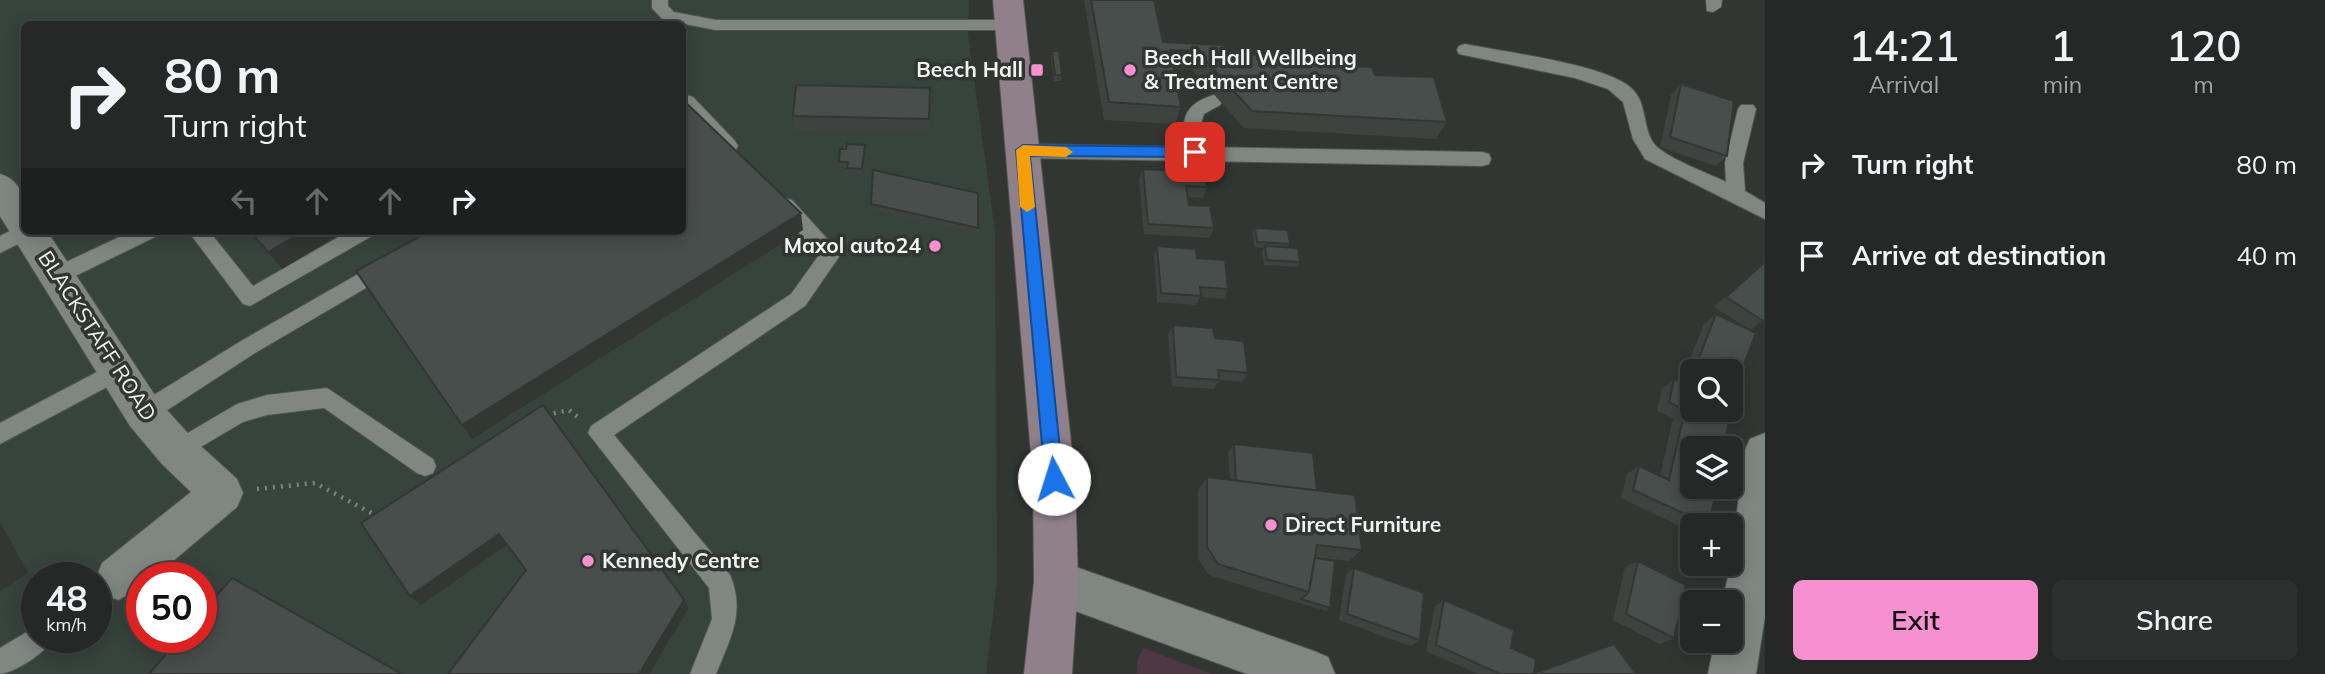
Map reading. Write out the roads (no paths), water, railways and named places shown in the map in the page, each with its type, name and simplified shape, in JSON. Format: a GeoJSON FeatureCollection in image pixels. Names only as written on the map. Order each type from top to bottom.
{"type":"FeatureCollection","features":[{"type":"Feature","properties":{"kind":"main road"},"geometry":{"type":"LineString","coordinates":[[1009,13],[1052,457],[1056,582],[1048,674]]}},
{"type":"Feature","properties":{"kind":"street"},"geometry":{"type":"LineString","coordinates":[[0,187],[21,220]]}},
{"type":"Feature","properties":{"kind":"street","name":"BLACKSTAFF ROAD"},"geometry":{"type":"LineString","coordinates":[[30,235],[144,413],[177,451],[222,493],[112,583]]}},
{"type":"Feature","properties":{"kind":"street"},"geometry":{"type":"LineString","coordinates":[[1732,674],[1762,502],[1765,452]]}},
{"type":"Feature","properties":{"kind":"street"},"geometry":{"type":"LineString","coordinates":[[1056,582],[1311,674]]}},
{"type":"Feature","properties":{"kind":"lane"},"geometry":{"type":"LineString","coordinates":[[660,0],[660,8],[668,16],[716,25],[1009,13]]}},
{"type":"Feature","properties":{"kind":"lane"},"geometry":{"type":"LineString","coordinates":[[1465,50],[1614,83],[1633,101],[1642,144],[1652,154],[1765,212]]}},
{"type":"Feature","properties":{"kind":"lane"},"geometry":{"type":"LineString","coordinates":[[686,101],[741,159]]}},
{"type":"Feature","properties":{"kind":"lane"},"geometry":{"type":"LineString","coordinates":[[1195,152],[1191,126],[1198,110],[1214,101]]}},
{"type":"Feature","properties":{"kind":"lane"},"geometry":{"type":"LineString","coordinates":[[1736,195],[1734,163],[1747,109]]}},
{"type":"Feature","properties":{"kind":"lane"},"geometry":{"type":"LineString","coordinates":[[1023,150],[1482,159]]}},
{"type":"Feature","properties":{"kind":"lane"},"geometry":{"type":"LineString","coordinates":[[703,674],[725,619],[721,583],[599,433],[798,300],[831,254],[768,187]]}},
{"type":"Feature","properties":{"kind":"lane"},"geometry":{"type":"LineString","coordinates":[[0,245],[21,234]]}},
{"type":"Feature","properties":{"kind":"lane"},"geometry":{"type":"LineString","coordinates":[[56,276],[142,235]]}},
{"type":"Feature","properties":{"kind":"lane"},"geometry":{"type":"LineString","coordinates":[[201,235],[250,298],[358,235]]}},
{"type":"Feature","properties":{"kind":"lane"},"geometry":{"type":"LineString","coordinates":[[144,413],[248,347],[404,256]]}},
{"type":"Feature","properties":{"kind":"lane"},"geometry":{"type":"LineString","coordinates":[[0,434],[116,371]]}},
{"type":"Feature","properties":{"kind":"lane"},"geometry":{"type":"LineString","coordinates":[[177,451],[237,414],[267,405],[327,397],[425,466]]}},
{"type":"Feature","properties":{"kind":"lane"},"geometry":{"type":"LineString","coordinates":[[0,663],[21,650]]}},
{"type":"Feature","properties":{"kind":"place","name":"Beech Hall"},"geometry":{"type":"Point","coordinates":[1037,70]}},
{"type":"Feature","properties":{"kind":"place","name":"Beech Hall Wellbeing & Treatment Centre"},"geometry":{"type":"Point","coordinates":[1130,70]}},
{"type":"Feature","properties":{"kind":"place","name":"Maxol auto24"},"geometry":{"type":"Point","coordinates":[935,246]}},
{"type":"Feature","properties":{"kind":"place","name":"Direct Furniture"},"geometry":{"type":"Point","coordinates":[1271,525]}},
{"type":"Feature","properties":{"kind":"place","name":"Kennedy Centre"},"geometry":{"type":"Point","coordinates":[588,561]}}]}
